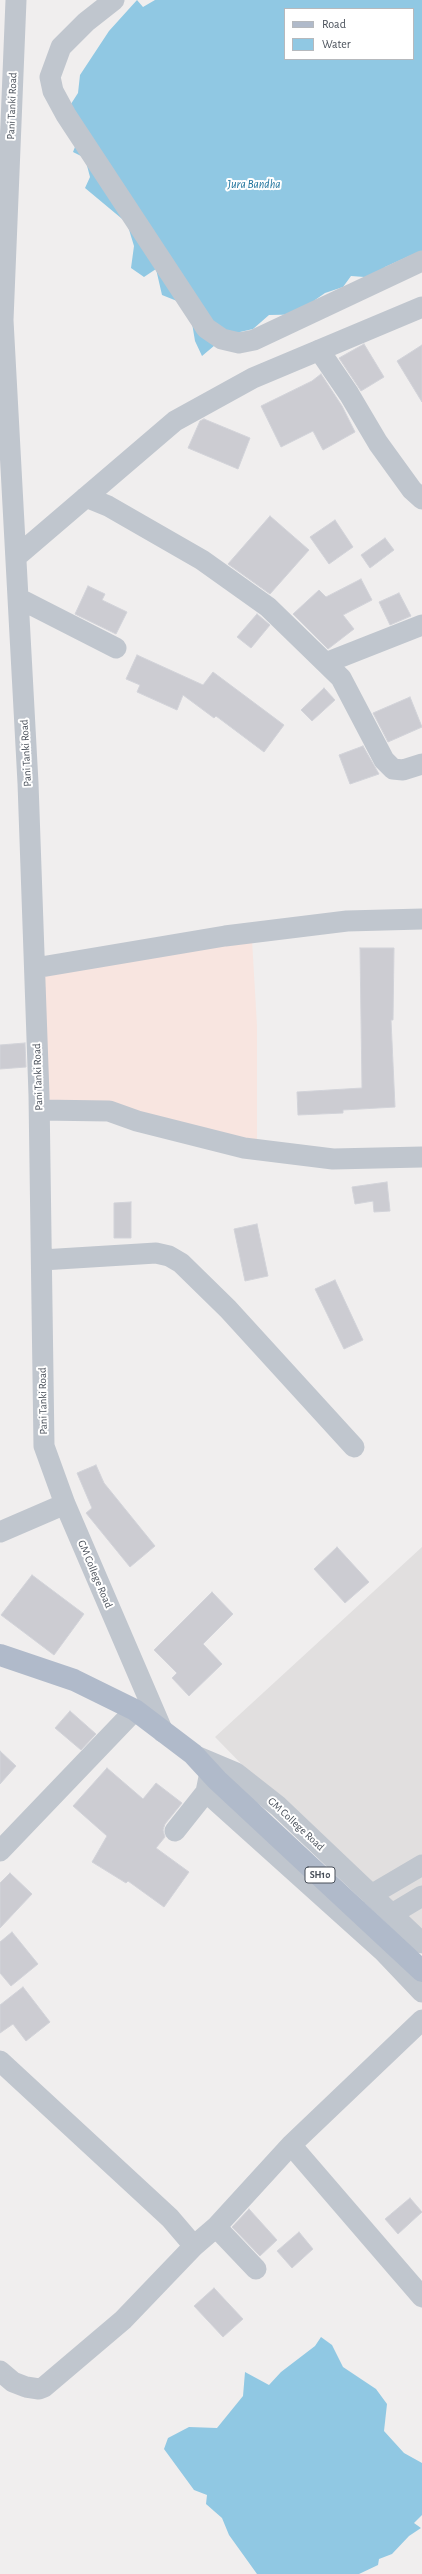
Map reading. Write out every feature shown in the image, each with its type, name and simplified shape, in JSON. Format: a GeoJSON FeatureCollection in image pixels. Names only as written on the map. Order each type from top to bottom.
{"type":"FeatureCollection","features":[{"type":"Feature","properties":{"kind":"main road","name":"SH10"},"geometry":{"type":"LineString","coordinates":[[0,1655],[74,1680],[135,1710],[193,1754],[211,1781],[422,1971]]}},
{"type":"Feature","properties":{"kind":"street","name":"Pani Tanki Road"},"geometry":{"type":"LineString","coordinates":[[16,0],[3,320],[3,370],[16,557],[35,968],[40,1110],[44,1446],[65,1504]]}},
{"type":"Feature","properties":{"kind":"street"},"geometry":{"type":"LineString","coordinates":[[114,0],[86,22],[61,47],[50,77],[53,91],[66,115],[206,328],[222,339],[239,343],[254,340],[422,261]]}},
{"type":"Feature","properties":{"kind":"street"},"geometry":{"type":"LineString","coordinates":[[16,557],[175,421],[253,378],[422,307]]}},
{"type":"Feature","properties":{"kind":"street"},"geometry":{"type":"LineString","coordinates":[[320,350],[349,394],[378,443],[412,490],[422,499]]}},
{"type":"Feature","properties":{"kind":"street"},"geometry":{"type":"LineString","coordinates":[[86,497],[108,506],[208,564],[268,607],[328,662],[342,678],[384,760],[392,769],[403,770],[422,764]]}},
{"type":"Feature","properties":{"kind":"street"},"geometry":{"type":"LineString","coordinates":[[18,598],[116,648]]}},
{"type":"Feature","properties":{"kind":"street"},"geometry":{"type":"LineString","coordinates":[[328,662],[422,625]]}},
{"type":"Feature","properties":{"kind":"street"},"geometry":{"type":"LineString","coordinates":[[35,968],[225,936],[324,924],[422,919]]}},
{"type":"Feature","properties":{"kind":"street"},"geometry":{"type":"LineString","coordinates":[[40,1110],[109,1111],[137,1121],[244,1148],[326,1158],[422,1157]]}},
{"type":"Feature","properties":{"kind":"street"},"geometry":{"type":"LineString","coordinates":[[42,1260],[156,1253],[169,1256],[181,1263],[228,1309],[354,1447]]}},
{"type":"Feature","properties":{"kind":"street"},"geometry":{"type":"LineString","coordinates":[[0,1532],[65,1504]]}},
{"type":"Feature","properties":{"kind":"street","name":"GM College Road"},"geometry":{"type":"LineString","coordinates":[[65,1504],[163,1732]]}},
{"type":"Feature","properties":{"kind":"street"},"geometry":{"type":"LineString","coordinates":[[0,1850],[135,1710]]}},
{"type":"Feature","properties":{"kind":"street","name":"GM College Road"},"geometry":{"type":"LineString","coordinates":[[193,1754],[236,1773],[278,1806],[422,1943]]}},
{"type":"Feature","properties":{"kind":"street"},"geometry":{"type":"LineString","coordinates":[[175,1831],[211,1781],[384,1952],[422,1992]]}},
{"type":"Feature","properties":{"kind":"street"},"geometry":{"type":"LineString","coordinates":[[371,1895],[422,1865]]}},
{"type":"Feature","properties":{"kind":"street"},"geometry":{"type":"LineString","coordinates":[[392,1914],[422,1896]]}},
{"type":"Feature","properties":{"kind":"street"},"geometry":{"type":"LineString","coordinates":[[4,2382],[39,2389],[44,2387],[123,2320],[194,2246],[216,2227],[291,2145],[422,2020]]}},
{"type":"Feature","properties":{"kind":"street"},"geometry":{"type":"LineString","coordinates":[[0,2061],[170,2218],[194,2246]]}},
{"type":"Feature","properties":{"kind":"street"},"geometry":{"type":"LineString","coordinates":[[291,2145],[422,2297]]}},
{"type":"Feature","properties":{"kind":"street"},"geometry":{"type":"LineString","coordinates":[[216,2227],[256,2269]]}},
{"type":"Feature","properties":{"kind":"shaded area"},"geometry":{"type":"Polygon","coordinates":[[[252,940],[257,1026],[257,1142],[46,1104],[40,972],[252,940]]]}},
{"type":"Feature","properties":{"kind":"shaded area"},"geometry":{"type":"Polygon","coordinates":[[[422,1547],[422,1936],[299,1823],[215,1737],[422,1547]]]}},
{"type":"Feature","properties":{"kind":"water","name":"Jura Bandha"},"geometry":{"type":"Polygon","coordinates":[[[137,0],[143,7],[155,0],[422,0],[422,254],[416,253],[385,267],[378,278],[351,276],[343,287],[325,293],[315,300],[317,314],[269,315],[253,329],[227,335],[202,356],[195,341],[190,311],[177,301],[162,295],[156,269],[144,277],[131,268],[134,246],[127,223],[85,188],[90,177],[85,158],[73,152],[80,134],[69,107],[78,93],[80,75],[109,31],[137,0]]]}},
{"type":"Feature","properties":{"kind":"water"},"geometry":{"type":"Polygon","coordinates":[[[321,2337],[332,2345],[343,2367],[376,2389],[387,2404],[384,2431],[404,2453],[422,2463],[422,2515],[414,2523],[421,2528],[409,2536],[392,2554],[379,2559],[378,2565],[359,2574],[257,2574],[229,2535],[222,2518],[206,2504],[207,2495],[194,2490],[164,2449],[168,2438],[189,2427],[217,2428],[243,2396],[245,2372],[269,2385],[281,2372],[315,2346],[321,2337]]]}},
{"type":"Feature","properties":{"kind":"building"},"geometry":{"type":"Polygon","coordinates":[[[364,344],[384,377],[361,391],[339,358],[364,344]]]}},
{"type":"Feature","properties":{"kind":"building"},"geometry":{"type":"Polygon","coordinates":[[[422,345],[422,402],[397,361],[422,345]]]}},
{"type":"Feature","properties":{"kind":"building"},"geometry":{"type":"Polygon","coordinates":[[[321,374],[342,406],[355,432],[323,450],[313,431],[281,447],[261,406],[312,381],[321,374]]]}},
{"type":"Feature","properties":{"kind":"building"},"geometry":{"type":"Polygon","coordinates":[[[204,419],[250,438],[238,469],[188,448],[200,421],[204,419]]]}},
{"type":"Feature","properties":{"kind":"building"},"geometry":{"type":"Polygon","coordinates":[[[270,516],[309,550],[270,594],[228,564],[270,516]]]}},
{"type":"Feature","properties":{"kind":"building"},"geometry":{"type":"Polygon","coordinates":[[[335,520],[353,547],[329,564],[310,537],[335,520]]]}},
{"type":"Feature","properties":{"kind":"building"},"geometry":{"type":"Polygon","coordinates":[[[385,538],[394,550],[370,568],[361,555],[385,538]]]}},
{"type":"Feature","properties":{"kind":"building"},"geometry":{"type":"Polygon","coordinates":[[[361,579],[372,600],[343,615],[354,629],[328,649],[293,614],[319,590],[326,597],[361,579]]]}},
{"type":"Feature","properties":{"kind":"building"},"geometry":{"type":"Polygon","coordinates":[[[88,586],[105,594],[102,600],[127,612],[116,634],[75,614],[88,586]]]}},
{"type":"Feature","properties":{"kind":"building"},"geometry":{"type":"Polygon","coordinates":[[[399,593],[411,616],[390,625],[379,602],[399,593]]]}},
{"type":"Feature","properties":{"kind":"building"},"geometry":{"type":"Polygon","coordinates":[[[257,614],[270,625],[251,648],[237,637],[257,614]]]}},
{"type":"Feature","properties":{"kind":"building"},"geometry":{"type":"Polygon","coordinates":[[[137,655],[203,685],[213,672],[284,725],[264,752],[216,716],[214,718],[183,695],[177,710],[137,692],[140,685],[126,679],[137,655]]]}},
{"type":"Feature","properties":{"kind":"building"},"geometry":{"type":"Polygon","coordinates":[[[324,688],[335,700],[312,721],[301,710],[324,688]]]}},
{"type":"Feature","properties":{"kind":"building"},"geometry":{"type":"Polygon","coordinates":[[[410,697],[422,727],[388,742],[373,713],[410,697]]]}},
{"type":"Feature","properties":{"kind":"building"},"geometry":{"type":"Polygon","coordinates":[[[363,746],[379,774],[350,784],[339,755],[363,746]]]}},
{"type":"Feature","properties":{"kind":"building"},"geometry":{"type":"Polygon","coordinates":[[[360,948],[394,948],[393,1020],[391,1020],[395,1107],[343,1110],[343,1113],[298,1115],[297,1092],[362,1088],[360,948]]]}},
{"type":"Feature","properties":{"kind":"building"},"geometry":{"type":"Polygon","coordinates":[[[25,1043],[26,1067],[0,1069],[0,1045],[25,1043]]]}},
{"type":"Feature","properties":{"kind":"building"},"geometry":{"type":"Polygon","coordinates":[[[387,1182],[390,1211],[374,1212],[373,1201],[355,1204],[352,1187],[387,1182]]]}},
{"type":"Feature","properties":{"kind":"building"},"geometry":{"type":"Polygon","coordinates":[[[131,1202],[131,1238],[114,1238],[114,1203],[131,1202]]]}},
{"type":"Feature","properties":{"kind":"building"},"geometry":{"type":"Polygon","coordinates":[[[257,1224],[268,1276],[245,1281],[234,1229],[257,1224]]]}},
{"type":"Feature","properties":{"kind":"building"},"geometry":{"type":"Polygon","coordinates":[[[335,1280],[363,1340],[344,1349],[315,1289],[335,1280]]]}},
{"type":"Feature","properties":{"kind":"building"},"geometry":{"type":"Polygon","coordinates":[[[96,1465],[104,1483],[155,1546],[130,1567],[86,1513],[92,1508],[77,1473],[96,1465]]]}},
{"type":"Feature","properties":{"kind":"building"},"geometry":{"type":"Polygon","coordinates":[[[337,1547],[369,1582],[345,1603],[314,1569],[337,1547]]]}},
{"type":"Feature","properties":{"kind":"building"},"geometry":{"type":"Polygon","coordinates":[[[32,1575],[84,1614],[54,1655],[1,1615],[32,1575]]]}},
{"type":"Feature","properties":{"kind":"building"},"geometry":{"type":"Polygon","coordinates":[[[212,1592],[233,1614],[203,1644],[222,1664],[189,1696],[172,1678],[177,1673],[154,1650],[212,1592]]]}},
{"type":"Feature","properties":{"kind":"building"},"geometry":{"type":"Polygon","coordinates":[[[70,1711],[96,1734],[81,1750],[55,1728],[70,1711]]]}},
{"type":"Feature","properties":{"kind":"building"},"geometry":{"type":"Polygon","coordinates":[[[0,1751],[16,1766],[0,1784],[0,1751]]]}},
{"type":"Feature","properties":{"kind":"building"},"geometry":{"type":"Polygon","coordinates":[[[107,1768],[143,1799],[156,1783],[182,1803],[165,1824],[163,1830],[165,1837],[156,1848],[189,1872],[164,1907],[128,1881],[126,1883],[92,1862],[107,1836],[73,1806],[107,1768]]]}},
{"type":"Feature","properties":{"kind":"building"},"geometry":{"type":"Polygon","coordinates":[[[10,1873],[32,1894],[0,1928],[0,1883],[10,1873]]]}},
{"type":"Feature","properties":{"kind":"building"},"geometry":{"type":"Polygon","coordinates":[[[12,1932],[38,1964],[11,1986],[0,1973],[0,1942],[12,1932]]]}},
{"type":"Feature","properties":{"kind":"building"},"geometry":{"type":"Polygon","coordinates":[[[23,1987],[50,2022],[26,2041],[13,2024],[0,2033],[0,2005],[23,1987]]]}},
{"type":"Feature","properties":{"kind":"building"},"geometry":{"type":"Polygon","coordinates":[[[410,2198],[422,2212],[398,2234],[385,2219],[410,2198]]]}},
{"type":"Feature","properties":{"kind":"building"},"geometry":{"type":"Polygon","coordinates":[[[249,2209],[277,2240],[260,2256],[232,2227],[249,2209]]]}},
{"type":"Feature","properties":{"kind":"building"},"geometry":{"type":"Polygon","coordinates":[[[299,2232],[313,2249],[292,2268],[277,2251],[299,2232]]]}},
{"type":"Feature","properties":{"kind":"building"},"geometry":{"type":"Polygon","coordinates":[[[214,2288],[243,2319],[223,2337],[194,2306],[214,2288]]]}}]}
